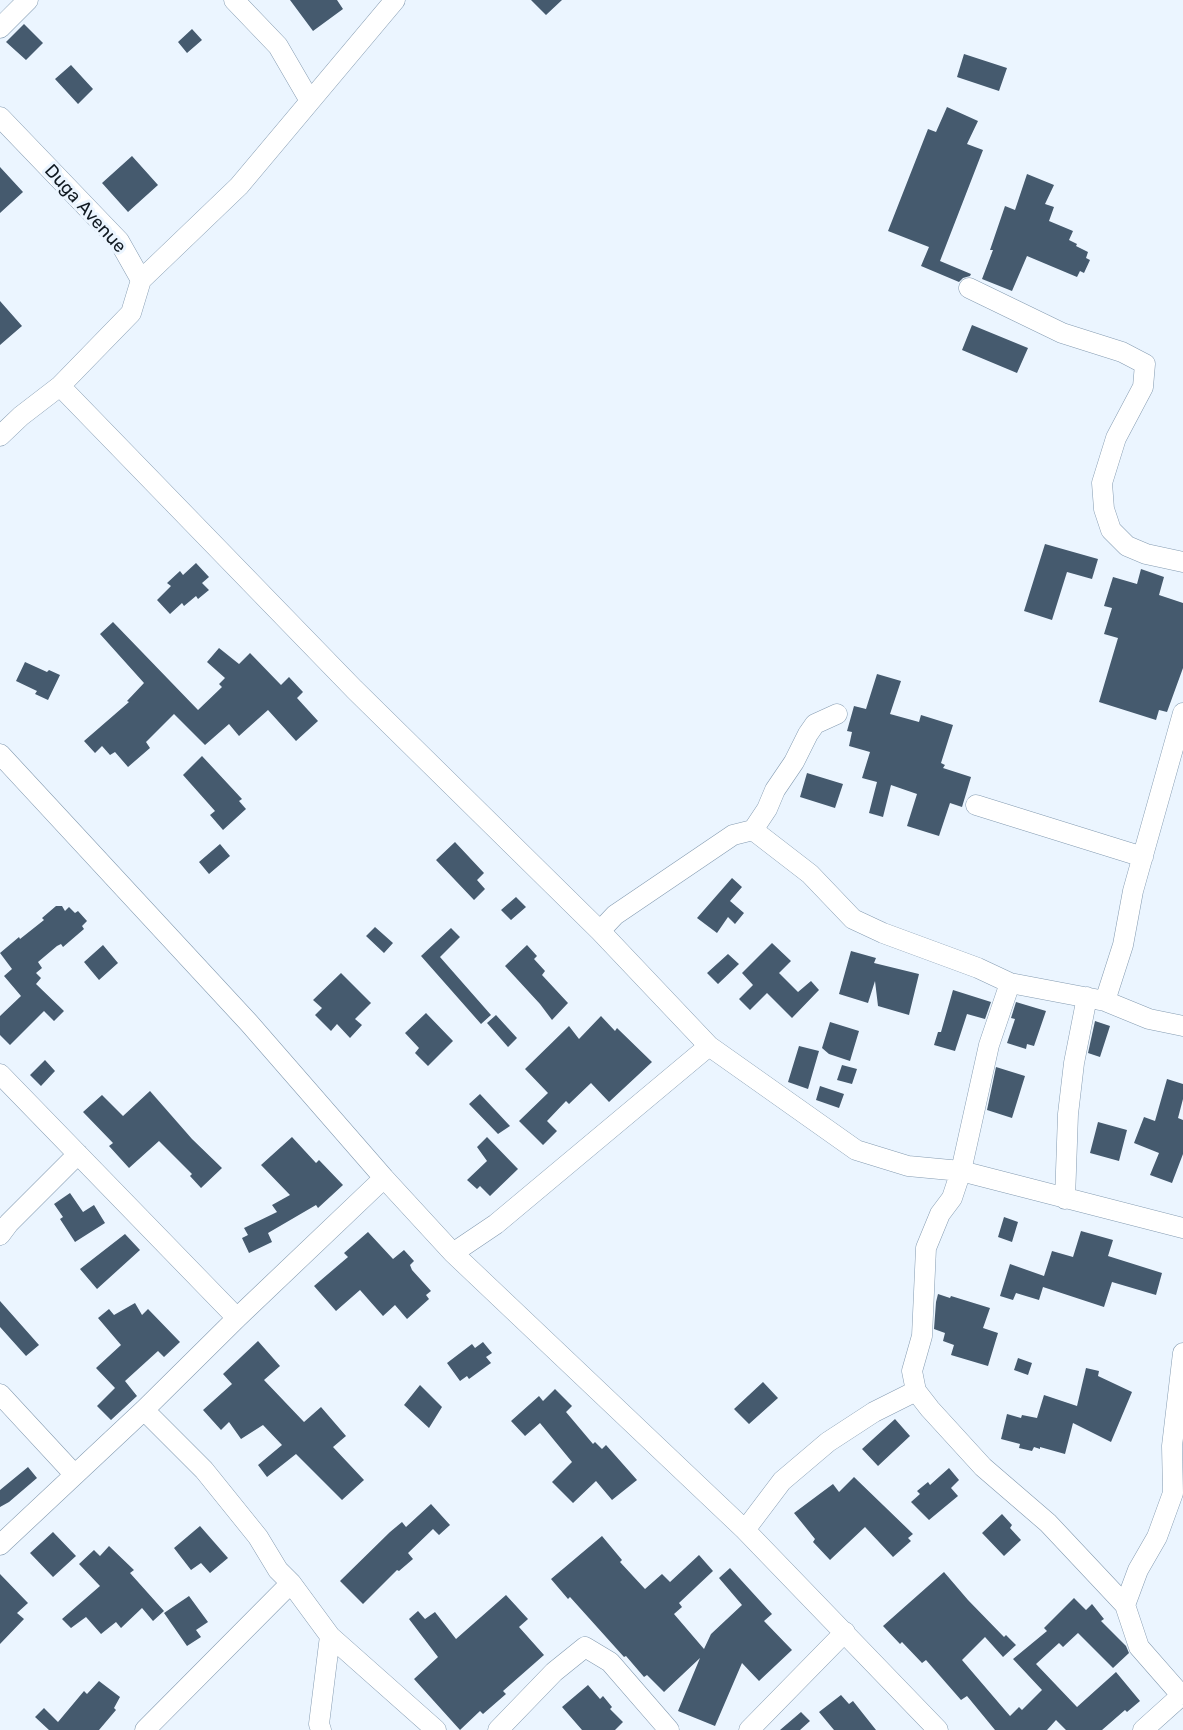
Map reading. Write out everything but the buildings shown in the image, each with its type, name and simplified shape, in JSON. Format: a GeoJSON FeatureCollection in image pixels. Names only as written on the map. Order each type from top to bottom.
{"type":"FeatureCollection","features":[{"type":"Feature","properties":{"kind":"street"},"geometry":{"type":"LineString","coordinates":[[0,28],[28,0]]}},
{"type":"Feature","properties":{"kind":"street"},"geometry":{"type":"LineString","coordinates":[[234,0],[278,46],[310,101]]}},
{"type":"Feature","properties":{"kind":"street"},"geometry":{"type":"LineString","coordinates":[[0,436],[21,416],[60,386],[130,313],[141,280],[239,186],[395,0]]}},
{"type":"Feature","properties":{"kind":"street","name":"Duga Avenue"},"geometry":{"type":"LineString","coordinates":[[0,117],[118,241],[141,280]]}},
{"type":"Feature","properties":{"kind":"street"},"geometry":{"type":"LineString","coordinates":[[969,288],[1062,333],[1122,352],[1145,364],[1143,387],[1116,438],[1102,483],[1104,509],[1111,530],[1127,546],[1146,554],[1183,562]]}},
{"type":"Feature","properties":{"kind":"street"},"geometry":{"type":"LineString","coordinates":[[60,386],[354,689],[600,931],[710,1046],[856,1150],[908,1166],[962,1171],[1183,1228]]}},
{"type":"Feature","properties":{"kind":"street"},"geometry":{"type":"LineString","coordinates":[[1065,1199],[1068,1114],[1074,1063],[1096,999],[1123,945],[1133,891],[1183,713]]}},
{"type":"Feature","properties":{"kind":"street"},"geometry":{"type":"LineString","coordinates":[[753,830],[768,809],[775,790],[815,724],[837,714]]}},
{"type":"Feature","properties":{"kind":"street"},"geometry":{"type":"LineString","coordinates":[[2,761],[249,1023],[384,1178],[453,1253],[745,1530],[938,1730]]}},
{"type":"Feature","properties":{"kind":"street"},"geometry":{"type":"LineString","coordinates":[[975,806],[1143,857]]}},
{"type":"Feature","properties":{"kind":"street"},"geometry":{"type":"LineString","coordinates":[[600,931],[615,915],[733,835],[753,830],[810,874],[853,920],[1010,982],[1096,999],[1149,1019],[1183,1026]]}},
{"type":"Feature","properties":{"kind":"street"},"geometry":{"type":"LineString","coordinates":[[1010,982],[989,1045],[962,1171],[952,1198],[940,1214],[926,1248],[922,1336],[912,1371],[916,1391],[982,1467],[1048,1523],[1125,1605],[1139,1647],[1182,1694],[1143,1730]]}},
{"type":"Feature","properties":{"kind":"street"},"geometry":{"type":"LineString","coordinates":[[453,1253],[496,1224],[710,1046]]}},
{"type":"Feature","properties":{"kind":"street"},"geometry":{"type":"LineString","coordinates":[[0,1074],[237,1318]]}},
{"type":"Feature","properties":{"kind":"street"},"geometry":{"type":"LineString","coordinates":[[0,1235],[9,1223],[78,1154]]}},
{"type":"Feature","properties":{"kind":"street"},"geometry":{"type":"LineString","coordinates":[[0,1545],[144,1410],[384,1178]]}},
{"type":"Feature","properties":{"kind":"street"},"geometry":{"type":"LineString","coordinates":[[1125,1605],[1138,1570],[1157,1537],[1173,1493],[1172,1446],[1183,1353]]}},
{"type":"Feature","properties":{"kind":"street"},"geometry":{"type":"LineString","coordinates":[[745,1530],[782,1481],[828,1442],[874,1412],[916,1391]]}},
{"type":"Feature","properties":{"kind":"street"},"geometry":{"type":"LineString","coordinates":[[0,1394],[74,1474]]}},
{"type":"Feature","properties":{"kind":"street"},"geometry":{"type":"LineString","coordinates":[[144,1410],[204,1470],[258,1537],[278,1570],[291,1583],[330,1636],[436,1730]]}},
{"type":"Feature","properties":{"kind":"street"},"geometry":{"type":"LineString","coordinates":[[145,1730],[291,1583]]}},
{"type":"Feature","properties":{"kind":"street"},"geometry":{"type":"LineString","coordinates":[[749,1730],[845,1632]]}},
{"type":"Feature","properties":{"kind":"street"},"geometry":{"type":"LineString","coordinates":[[321,1730],[319,1724],[330,1636]]}},
{"type":"Feature","properties":{"kind":"street"},"geometry":{"type":"LineString","coordinates":[[498,1730],[554,1672],[585,1647],[610,1662],[669,1730]]}}]}
